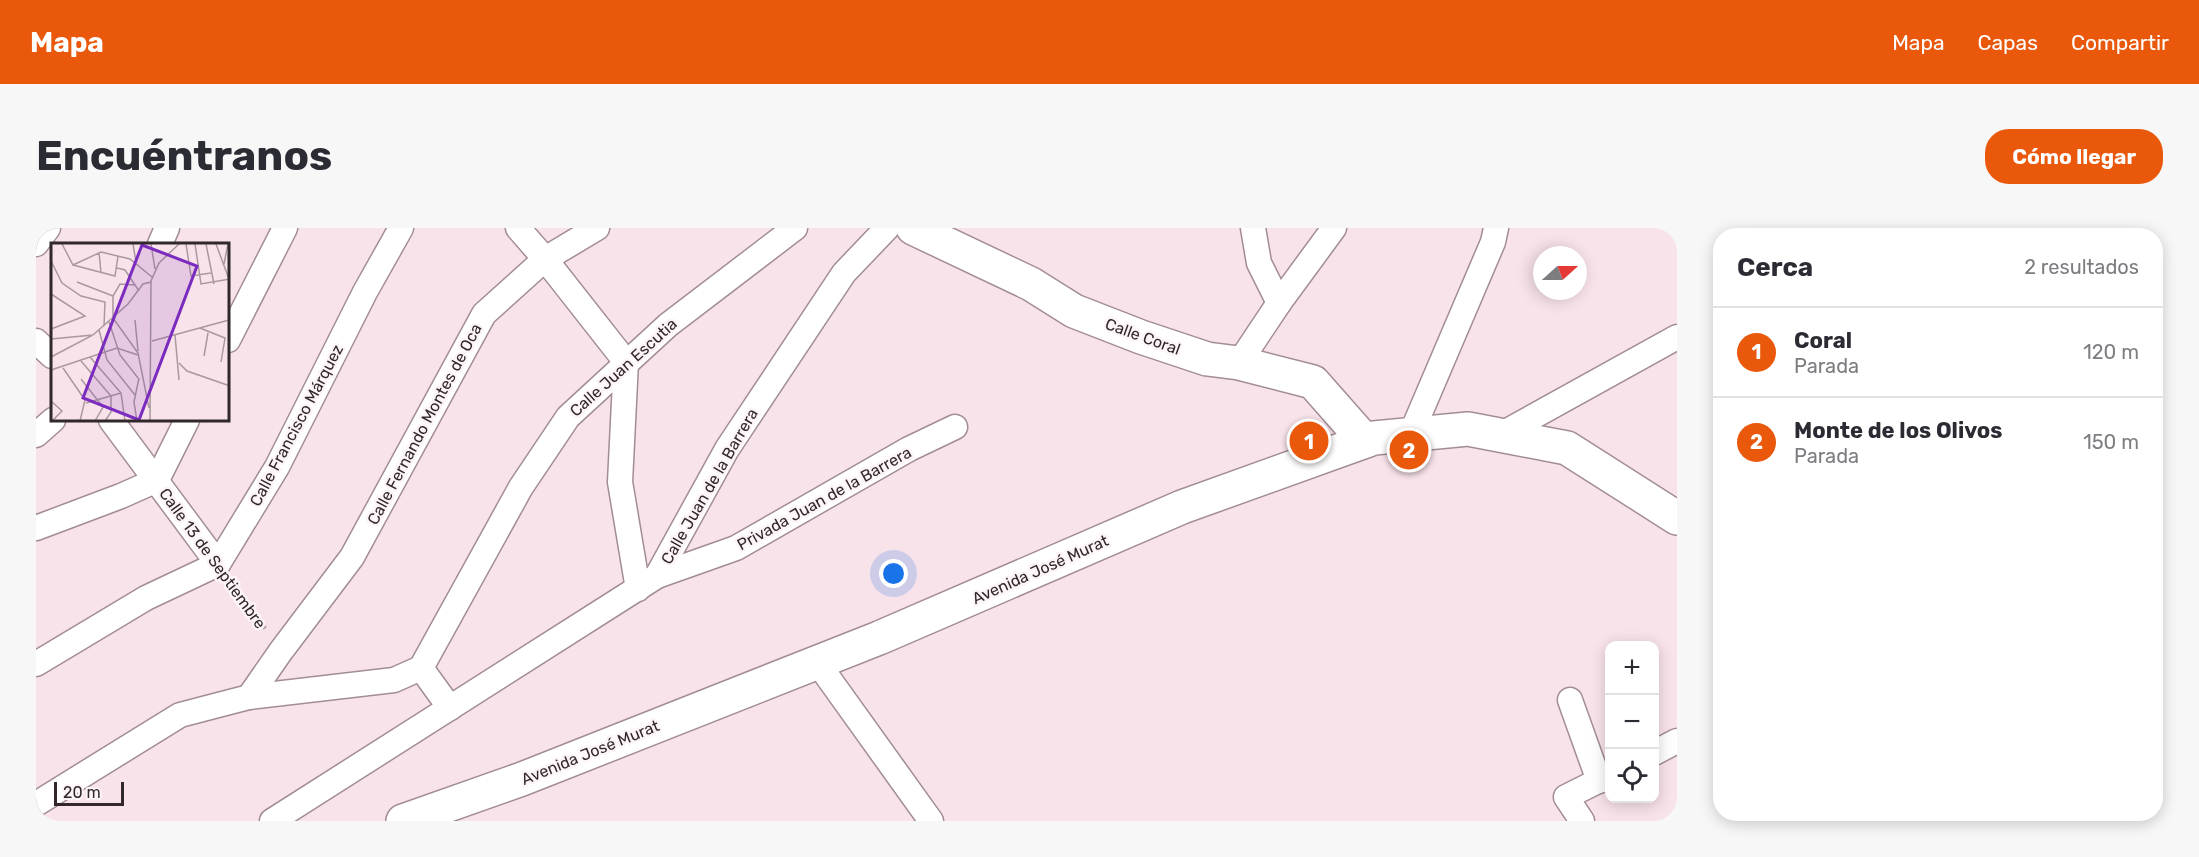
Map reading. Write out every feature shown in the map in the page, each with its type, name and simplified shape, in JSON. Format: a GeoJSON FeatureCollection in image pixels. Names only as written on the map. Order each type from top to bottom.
{"type":"FeatureCollection","features":[{"type":"Feature","properties":{"kind":"street"},"geometry":{"type":"LineString","coordinates":[[36,244],[48,228]]}},
{"type":"Feature","properties":{"kind":"street"},"geometry":{"type":"LineString","coordinates":[[160,243],[167,228]]}},
{"type":"Feature","properties":{"kind":"street"},"geometry":{"type":"LineString","coordinates":[[230,335],[285,228]]}},
{"type":"Feature","properties":{"kind":"street","name":"Calle Francisco Márquez"},"geometry":{"type":"LineString","coordinates":[[218,564],[278,467],[365,292],[401,228]]}},
{"type":"Feature","properties":{"kind":"street"},"geometry":{"type":"LineString","coordinates":[[518,228],[546,259],[627,362],[620,482],[647,583]]}},
{"type":"Feature","properties":{"kind":"street","name":"Calle Fernando Montes de Oca"},"geometry":{"type":"LineString","coordinates":[[281,651],[352,558],[484,314],[546,259],[597,228]]}},
{"type":"Feature","properties":{"kind":"street","name":"Calle Juan Escutia"},"geometry":{"type":"LineString","coordinates":[[421,668],[521,486],[568,417],[668,325],[795,228]]}},
{"type":"Feature","properties":{"kind":"street","name":"Calle Juan de la Barrera"},"geometry":{"type":"LineString","coordinates":[[272,821],[647,583],[733,440],[844,273],[887,228]]}},
{"type":"Feature","properties":{"kind":"street","name":"Calle Coral"},"geometry":{"type":"LineString","coordinates":[[913,228],[1031,284],[1074,311],[1141,337],[1207,359],[1239,363],[1313,382],[1365,441]]}},
{"type":"Feature","properties":{"kind":"street"},"geometry":{"type":"LineString","coordinates":[[1253,228],[1259,263],[1279,303]]}},
{"type":"Feature","properties":{"kind":"street"},"geometry":{"type":"LineString","coordinates":[[1239,363],[1279,303],[1334,228]]}},
{"type":"Feature","properties":{"kind":"street"},"geometry":{"type":"LineString","coordinates":[[1411,434],[1495,235],[1514,228]]}},
{"type":"Feature","properties":{"kind":"street"},"geometry":{"type":"LineString","coordinates":[[1500,435],[1677,337]]}},
{"type":"Feature","properties":{"kind":"street"},"geometry":{"type":"LineString","coordinates":[[36,340],[51,355]]}},
{"type":"Feature","properties":{"kind":"street"},"geometry":{"type":"LineString","coordinates":[[36,435],[51,422]]}},
{"type":"Feature","properties":{"kind":"street","name":"Calle 13 de Septiembre"},"geometry":{"type":"LineString","coordinates":[[113,422],[218,564]]}},
{"type":"Feature","properties":{"kind":"street"},"geometry":{"type":"LineString","coordinates":[[36,528],[122,496],[157,480],[186,422]]}},
{"type":"Feature","properties":{"kind":"street","name":"Privada Juan de la Barrera"},"geometry":{"type":"LineString","coordinates":[[647,583],[736,549],[909,449],[955,427]]}},
{"type":"Feature","properties":{"kind":"street","name":"Avenida José Murat"},"geometry":{"type":"LineString","coordinates":[[402,821],[522,779],[879,638],[1182,507],[1374,438],[1468,429],[1567,448],[1677,519]]}},
{"type":"Feature","properties":{"kind":"street"},"geometry":{"type":"LineString","coordinates":[[36,664],[146,597],[218,564]]}},
{"type":"Feature","properties":{"kind":"street"},"geometry":{"type":"LineString","coordinates":[[249,698],[281,651]]}},
{"type":"Feature","properties":{"kind":"street"},"geometry":{"type":"LineString","coordinates":[[817,662],[931,821]]}},
{"type":"Feature","properties":{"kind":"street"},"geometry":{"type":"LineString","coordinates":[[36,804],[180,715],[249,698],[394,680],[421,668],[450,708]]}},
{"type":"Feature","properties":{"kind":"street"},"geometry":{"type":"LineString","coordinates":[[1570,700],[1604,778],[1566,797],[1582,821]]}},
{"type":"Feature","properties":{"kind":"street"},"geometry":{"type":"LineString","coordinates":[[1659,750],[1677,741]]}},
{"type":"Feature","properties":{"kind":"path","name":"Calle 13 de Septiembre"},"geometry":{"type":"LineString","coordinates":[[218,564],[281,651]]}},
{"type":"Feature","properties":{"kind":"place","name":"Coral"},"geometry":{"type":"Point","coordinates":[1309,441]}},
{"type":"Feature","properties":{"kind":"place","name":"Monte de los Olivos"},"geometry":{"type":"Point","coordinates":[1409,450]}}]}
